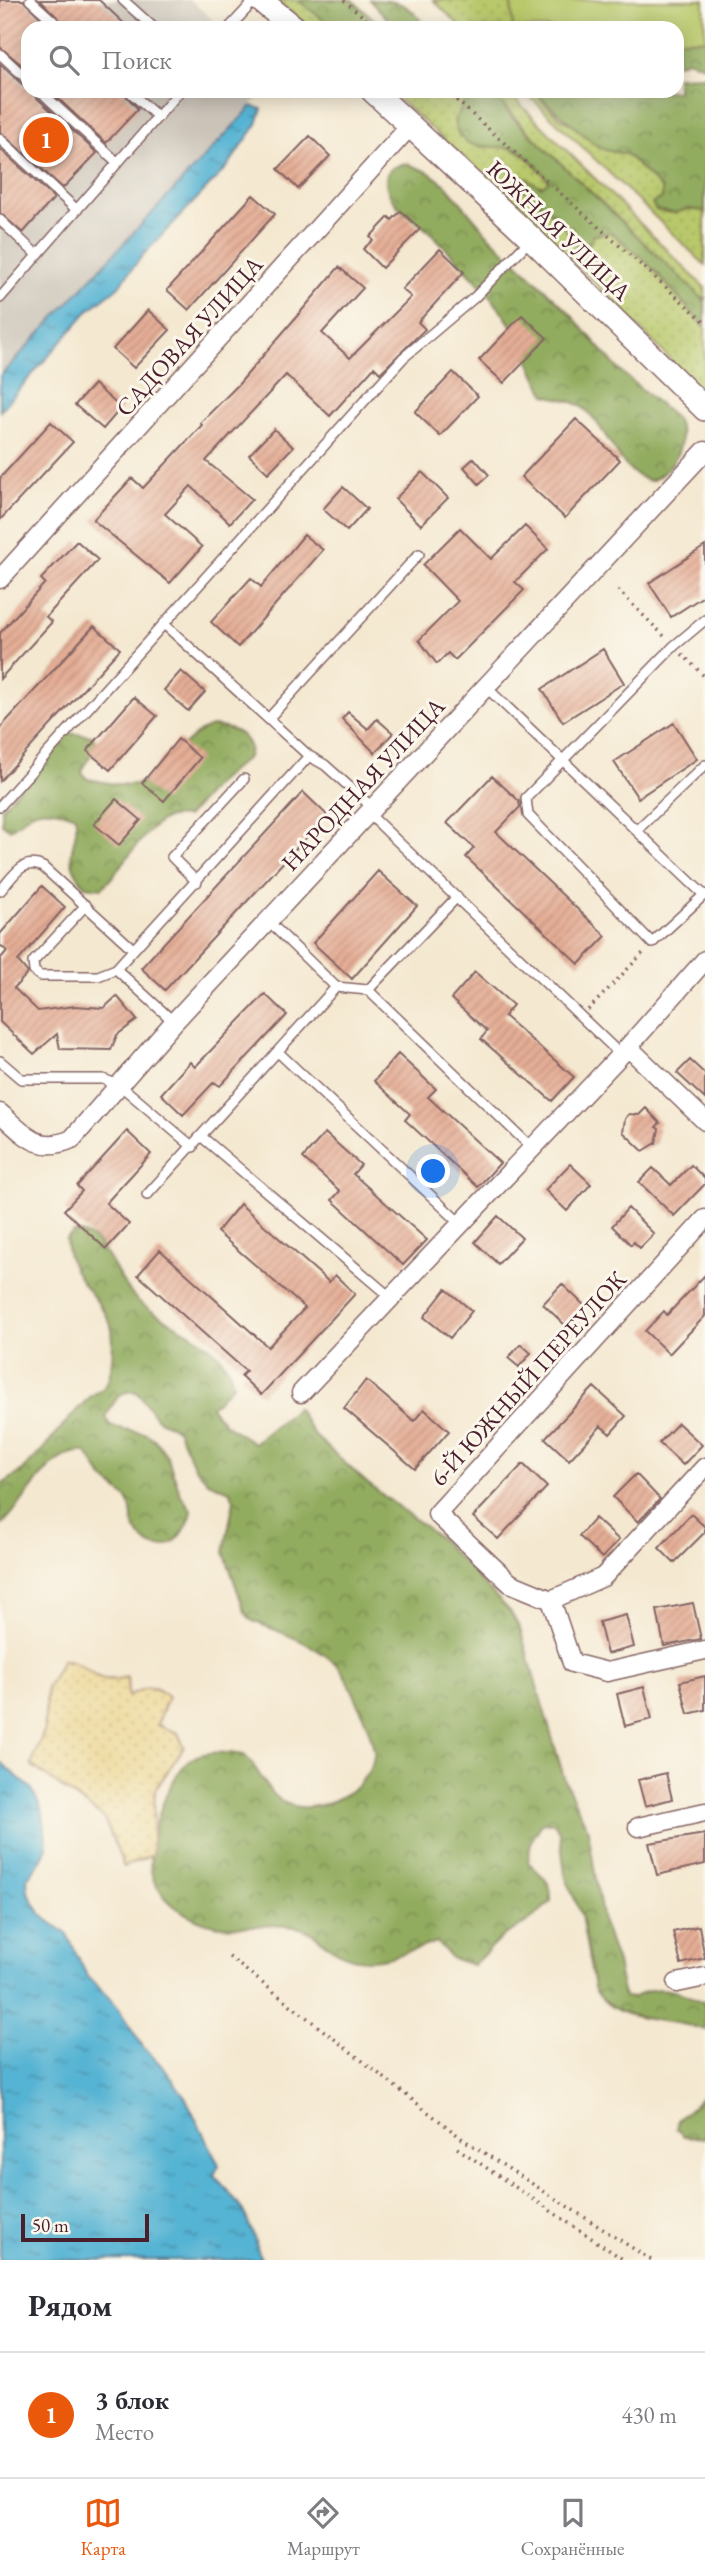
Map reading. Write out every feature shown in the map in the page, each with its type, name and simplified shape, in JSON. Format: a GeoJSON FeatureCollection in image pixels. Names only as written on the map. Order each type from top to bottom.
{"type":"FeatureCollection","features":[{"type":"Feature","properties":{"kind":"street"},"geometry":{"type":"LineString","coordinates":[[260,0],[286,21]]}},
{"type":"Feature","properties":{"kind":"street","name":"ЮЖНАЯ УЛИЦА"},"geometry":{"type":"LineString","coordinates":[[381,98],[531,238],[705,409]]}},
{"type":"Feature","properties":{"kind":"street","name":"САДОВАЯ УЛИЦА"},"geometry":{"type":"LineString","coordinates":[[0,579],[412,124]]}},
{"type":"Feature","properties":{"kind":"street","name":"НАРОДНАЯ УЛИЦА"},"geometry":{"type":"LineString","coordinates":[[0,1113],[35,1142],[55,1147],[72,1139],[121,1086],[174,1022],[487,688],[705,450]]}},
{"type":"Feature","properties":{"kind":"street"},"geometry":{"type":"LineString","coordinates":[[301,1393],[624,1051],[705,960]]}},
{"type":"Feature","properties":{"kind":"street"},"geometry":{"type":"LineString","coordinates":[[624,1051],[705,1121]]}},
{"type":"Feature","properties":{"kind":"street","name":"6-Й ЮЖНЫЙ ПЕРЕУЛОК"},"geometry":{"type":"LineString","coordinates":[[551,1600],[510,1583],[437,1514],[705,1219]]}},
{"type":"Feature","properties":{"kind":"street"},"geometry":{"type":"LineString","coordinates":[[705,1467],[603,1577],[551,1600],[572,1663],[607,1672],[705,1650]]}},
{"type":"Feature","properties":{"kind":"street"},"geometry":{"type":"LineString","coordinates":[[638,1827],[705,1812]]}},
{"type":"Feature","properties":{"kind":"street"},"geometry":{"type":"LineString","coordinates":[[677,1983],[705,1977]]}},
{"type":"Feature","properties":{"kind":"lane"},"geometry":{"type":"LineString","coordinates":[[30,0],[53,21]]}},
{"type":"Feature","properties":{"kind":"lane"},"geometry":{"type":"LineString","coordinates":[[123,0],[146,21]]}},
{"type":"Feature","properties":{"kind":"lane"},"geometry":{"type":"LineString","coordinates":[[236,21],[255,0]]}},
{"type":"Feature","properties":{"kind":"lane"},"geometry":{"type":"LineString","coordinates":[[0,54],[21,74]]}},
{"type":"Feature","properties":{"kind":"lane"},"geometry":{"type":"LineString","coordinates":[[48,98],[118,163]]}},
{"type":"Feature","properties":{"kind":"lane"},"geometry":{"type":"LineString","coordinates":[[137,98],[158,117]]}},
{"type":"Feature","properties":{"kind":"lane"},"geometry":{"type":"LineString","coordinates":[[0,298],[174,98]]}},
{"type":"Feature","properties":{"kind":"lane"},"geometry":{"type":"LineString","coordinates":[[0,139],[77,210]]}},
{"type":"Feature","properties":{"kind":"lane"},"geometry":{"type":"LineString","coordinates":[[0,220],[37,255]]}},
{"type":"Feature","properties":{"kind":"lane"},"geometry":{"type":"LineString","coordinates":[[0,806],[403,358],[475,297],[531,238]]}},
{"type":"Feature","properties":{"kind":"lane"},"geometry":{"type":"LineString","coordinates":[[269,718],[419,554]]}},
{"type":"Feature","properties":{"kind":"lane"},"geometry":{"type":"LineString","coordinates":[[487,688],[561,759],[638,829],[705,895],[652,943],[528,816],[526,798],[561,759],[674,646],[705,620]]}},
{"type":"Feature","properties":{"kind":"lane"},"geometry":{"type":"LineString","coordinates":[[164,624],[309,756],[325,765],[581,1017],[624,1051]]}},
{"type":"Feature","properties":{"kind":"lane"},"geometry":{"type":"LineString","coordinates":[[86,905],[33,962],[34,971],[40,976],[98,976],[116,969],[309,756]]}},
{"type":"Feature","properties":{"kind":"lane"},"geometry":{"type":"LineString","coordinates":[[638,829],[705,765]]}},
{"type":"Feature","properties":{"kind":"lane"},"geometry":{"type":"LineString","coordinates":[[197,882],[172,857],[244,779]]}},
{"type":"Feature","properties":{"kind":"lane"},"geometry":{"type":"LineString","coordinates":[[0,891],[24,864],[33,862],[43,866],[134,949]]}},
{"type":"Feature","properties":{"kind":"lane"},"geometry":{"type":"LineString","coordinates":[[368,990],[457,897]]}},
{"type":"Feature","properties":{"kind":"lane"},"geometry":{"type":"LineString","coordinates":[[268,921],[336,987],[368,990],[532,1147]]}},
{"type":"Feature","properties":{"kind":"lane"},"geometry":{"type":"LineString","coordinates":[[116,969],[174,1022]]}},
{"type":"Feature","properties":{"kind":"lane"},"geometry":{"type":"LineString","coordinates":[[147,1195],[336,987]]}},
{"type":"Feature","properties":{"kind":"lane"},"geometry":{"type":"LineString","coordinates":[[278,1052],[460,1223]]}},
{"type":"Feature","properties":{"kind":"lane"},"geometry":{"type":"LineString","coordinates":[[0,1061],[21,1079],[103,1080],[121,1086],[192,1147]]}},
{"type":"Feature","properties":{"kind":"lane"},"geometry":{"type":"LineString","coordinates":[[202,1137],[390,1297]]}},
{"type":"Feature","properties":{"kind":"path"},"geometry":{"type":"LineString","coordinates":[[344,0],[368,21]]}},
{"type":"Feature","properties":{"kind":"path"},"geometry":{"type":"LineString","coordinates":[[454,98],[705,322]]}},
{"type":"Feature","properties":{"kind":"path"},"geometry":{"type":"LineString","coordinates":[[618,590],[705,677]]}},
{"type":"Feature","properties":{"kind":"path"},"geometry":{"type":"LineString","coordinates":[[581,1017],[652,943]]}},
{"type":"Feature","properties":{"kind":"path"},"geometry":{"type":"LineString","coordinates":[[229,1957],[464,2140],[650,2260]]}},
{"type":"Feature","properties":{"kind":"path"},"geometry":{"type":"LineString","coordinates":[[457,2148],[624,2260]]}},
{"type":"Feature","properties":{"kind":"shaded area"},"geometry":{"type":"Polygon","coordinates":[[[0,0],[190,0],[214,21],[21,21],[21,98],[258,98],[0,376],[0,0]]]}},
{"type":"Feature","properties":{"kind":"green space"},"geometry":{"type":"Polygon","coordinates":[[[275,0],[298,0],[325,21],[301,21],[275,0]]]}},
{"type":"Feature","properties":{"kind":"green space"},"geometry":{"type":"Polygon","coordinates":[[[298,0],[352,0],[376,21],[325,21],[298,0]]]}},
{"type":"Feature","properties":{"kind":"green space"},"geometry":{"type":"Polygon","coordinates":[[[370,0],[396,2],[409,8],[420,21],[390,21],[370,0]]]}},
{"type":"Feature","properties":{"kind":"green space"},"geometry":{"type":"Polygon","coordinates":[[[433,0],[511,0],[512,21],[455,21],[433,0]]]}},
{"type":"Feature","properties":{"kind":"green space"},"geometry":{"type":"Polygon","coordinates":[[[511,0],[704,0],[705,39],[684,40],[684,21],[512,21],[511,0]]]}},
{"type":"Feature","properties":{"kind":"green space"},"geometry":{"type":"Polygon","coordinates":[[[705,39],[705,66],[684,61],[684,40],[705,39]]]}},
{"type":"Feature","properties":{"kind":"green space"},"geometry":{"type":"Polygon","coordinates":[[[705,76],[705,211],[688,209],[674,213],[656,210],[652,203],[662,198],[662,189],[626,154],[605,150],[592,142],[541,98],[684,98],[684,77],[705,76]]]}},
{"type":"Feature","properties":{"kind":"green space"},"geometry":{"type":"Polygon","coordinates":[[[397,98],[464,98],[461,135],[468,142],[482,147],[510,147],[530,160],[549,181],[547,185],[536,185],[527,178],[518,182],[564,225],[575,244],[585,250],[593,235],[611,232],[646,261],[705,327],[705,396],[550,239],[397,98]]]}},
{"type":"Feature","properties":{"kind":"green space"},"geometry":{"type":"Polygon","coordinates":[[[464,98],[497,98],[510,115],[705,301],[705,327],[646,261],[611,232],[594,235],[585,251],[577,246],[564,225],[517,182],[518,177],[523,176],[541,187],[549,181],[539,168],[517,150],[480,146],[464,140],[454,120],[463,107],[464,98]]]}},
{"type":"Feature","properties":{"kind":"green space"},"geometry":{"type":"Polygon","coordinates":[[[497,98],[514,98],[705,288],[705,301],[550,154],[497,98]]]}},
{"type":"Feature","properties":{"kind":"green space"},"geometry":{"type":"Polygon","coordinates":[[[531,98],[540,98],[561,119],[573,125],[600,148],[626,154],[662,189],[662,198],[653,203],[656,210],[674,213],[687,209],[705,211],[705,265],[531,98]]]}},
{"type":"Feature","properties":{"kind":"green space"},"geometry":{"type":"Polygon","coordinates":[[[408,164],[428,172],[446,185],[489,236],[567,310],[619,370],[676,419],[680,428],[680,446],[672,462],[659,476],[651,481],[639,477],[630,470],[592,416],[582,407],[546,395],[515,332],[498,306],[435,237],[392,199],[386,182],[387,173],[396,166],[408,164]]]}},
{"type":"Feature","properties":{"kind":"green space"},"geometry":{"type":"Polygon","coordinates":[[[212,726],[230,729],[244,737],[250,748],[248,757],[214,786],[187,817],[170,817],[152,828],[102,888],[85,886],[73,865],[71,856],[76,834],[75,816],[58,811],[39,810],[9,829],[2,824],[2,808],[68,733],[92,736],[96,742],[82,773],[87,779],[129,785],[155,774],[191,738],[212,726]]]}},
{"type":"Feature","properties":{"kind":"green space"},"geometry":{"type":"Polygon","coordinates":[[[74,1232],[85,1234],[102,1248],[136,1299],[207,1344],[219,1355],[228,1369],[233,1385],[211,1407],[225,1424],[254,1443],[297,1408],[314,1435],[367,1483],[438,1537],[510,1611],[520,1629],[565,1781],[588,1830],[603,1923],[617,1963],[624,1997],[633,1998],[660,1989],[687,1995],[705,2003],[705,2030],[629,2015],[603,2000],[594,1988],[581,1915],[565,1875],[560,1833],[554,1823],[543,1822],[531,1841],[528,1862],[548,1883],[551,1902],[525,1924],[504,1935],[473,1965],[451,1958],[437,1942],[399,1955],[360,1960],[348,1957],[300,1928],[209,1924],[193,1918],[169,1902],[154,1880],[150,1862],[155,1828],[161,1810],[168,1792],[186,1763],[203,1754],[244,1755],[278,1798],[298,1807],[311,1807],[325,1804],[352,1790],[370,1769],[374,1757],[373,1749],[354,1694],[336,1664],[307,1644],[251,1620],[245,1612],[224,1552],[234,1500],[230,1491],[208,1482],[194,1466],[177,1429],[157,1419],[137,1392],[121,1395],[106,1417],[110,1426],[147,1434],[167,1456],[181,1495],[192,1511],[184,1531],[178,1538],[162,1547],[145,1541],[135,1528],[128,1501],[104,1479],[86,1452],[73,1453],[49,1468],[0,1526],[0,1485],[36,1457],[77,1409],[108,1381],[112,1328],[72,1264],[66,1239],[74,1232]]]}},
{"type":"Feature","properties":{"kind":"green space"},"geometry":{"type":"Polygon","coordinates":[[[705,2094],[705,2138],[684,2136],[676,2129],[678,2120],[705,2094]]]}},
{"type":"Feature","properties":{"kind":"sand"},"geometry":{"type":"Polygon","coordinates":[[[63,1659],[106,1679],[127,1677],[128,1696],[149,1688],[163,1693],[168,1697],[157,1725],[178,1733],[184,1747],[155,1790],[152,1855],[124,1867],[104,1818],[31,1765],[44,1731],[47,1688],[63,1659]]]}},
{"type":"Feature","properties":{"kind":"water"},"geometry":{"type":"Polygon","coordinates":[[[252,106],[262,109],[257,124],[227,167],[142,256],[118,287],[89,310],[0,411],[0,376],[252,106]]]}},
{"type":"Feature","properties":{"kind":"water"},"geometry":{"type":"Polygon","coordinates":[[[0,1762],[32,1789],[43,1813],[47,1847],[41,1861],[27,1878],[28,1892],[41,1915],[67,1934],[87,1976],[115,2004],[144,2048],[166,2070],[186,2099],[219,2165],[214,2175],[245,2214],[261,2260],[0,2260],[0,1762]]]}},
{"type":"Feature","properties":{"kind":"building"},"geometry":{"type":"Polygon","coordinates":[[[0,0],[23,0],[44,21],[21,21],[21,64],[0,47],[0,0]]]}},
{"type":"Feature","properties":{"kind":"building"},"geometry":{"type":"Polygon","coordinates":[[[40,0],[99,0],[122,21],[61,21],[40,0]]]}},
{"type":"Feature","properties":{"kind":"building"},"geometry":{"type":"Polygon","coordinates":[[[0,64],[21,83],[21,98],[37,98],[97,153],[63,188],[0,132],[0,64]]]}},
{"type":"Feature","properties":{"kind":"building"},"geometry":{"type":"Polygon","coordinates":[[[58,98],[128,98],[138,109],[106,143],[58,98]]]}},
{"type":"Feature","properties":{"kind":"building"},"geometry":{"type":"Polygon","coordinates":[[[310,136],[330,156],[298,189],[278,169],[310,136]]]}},
{"type":"Feature","properties":{"kind":"building"},"geometry":{"type":"Polygon","coordinates":[[[0,149],[54,198],[23,233],[0,213],[0,149]]]}},
{"type":"Feature","properties":{"kind":"building"},"geometry":{"type":"Polygon","coordinates":[[[253,195],[275,214],[189,310],[167,290],[253,195]]]}},
{"type":"Feature","properties":{"kind":"building"},"geometry":{"type":"Polygon","coordinates":[[[401,211],[420,229],[382,268],[363,249],[373,240],[370,237],[389,217],[392,220],[401,211]]]}},
{"type":"Feature","properties":{"kind":"building"},"geometry":{"type":"Polygon","coordinates":[[[440,249],[464,272],[418,322],[425,329],[380,373],[374,367],[330,416],[286,375],[206,461],[252,499],[230,523],[191,486],[165,514],[202,547],[170,583],[93,520],[132,478],[143,488],[202,425],[200,423],[238,385],[339,267],[363,288],[322,333],[350,358],[411,297],[402,289],[440,249]]]}},
{"type":"Feature","properties":{"kind":"building"},"geometry":{"type":"Polygon","coordinates":[[[148,310],[170,330],[134,368],[113,349],[148,310]]]}},
{"type":"Feature","properties":{"kind":"building"},"geometry":{"type":"Polygon","coordinates":[[[522,315],[547,338],[504,383],[479,360],[522,315]]]}},
{"type":"Feature","properties":{"kind":"building"},"geometry":{"type":"Polygon","coordinates":[[[453,372],[478,396],[440,436],[415,412],[453,372]]]}},
{"type":"Feature","properties":{"kind":"building"},"geometry":{"type":"Polygon","coordinates":[[[94,384],[121,408],[103,429],[75,405],[94,384]]]}},
{"type":"Feature","properties":{"kind":"building"},"geometry":{"type":"Polygon","coordinates":[[[576,419],[620,460],[565,518],[521,477],[576,419]]]}},
{"type":"Feature","properties":{"kind":"building"},"geometry":{"type":"Polygon","coordinates":[[[51,422],[73,442],[0,520],[0,478],[51,422]]]}},
{"type":"Feature","properties":{"kind":"building"},"geometry":{"type":"Polygon","coordinates":[[[274,429],[293,447],[268,473],[249,455],[274,429]]]}},
{"type":"Feature","properties":{"kind":"building"},"geometry":{"type":"Polygon","coordinates":[[[474,458],[489,475],[479,484],[464,467],[474,458]]]}},
{"type":"Feature","properties":{"kind":"building"},"geometry":{"type":"Polygon","coordinates":[[[422,472],[448,498],[421,525],[395,499],[422,472]]]}},
{"type":"Feature","properties":{"kind":"building"},"geometry":{"type":"Polygon","coordinates":[[[343,487],[367,509],[347,531],[323,509],[343,487]]]}},
{"type":"Feature","properties":{"kind":"building"},"geometry":{"type":"Polygon","coordinates":[[[525,526],[548,549],[515,582],[524,590],[455,660],[448,653],[437,664],[419,640],[458,601],[423,565],[460,528],[491,559],[525,526]]]}},
{"type":"Feature","properties":{"kind":"building"},"geometry":{"type":"Polygon","coordinates":[[[304,535],[323,550],[238,647],[211,622],[251,578],[261,587],[304,535]]]}},
{"type":"Feature","properties":{"kind":"building"},"geometry":{"type":"Polygon","coordinates":[[[77,541],[98,560],[46,617],[52,622],[0,679],[0,633],[45,583],[41,579],[77,541]]]}},
{"type":"Feature","properties":{"kind":"building"},"geometry":{"type":"Polygon","coordinates":[[[705,546],[705,595],[671,617],[649,583],[705,546]]]}},
{"type":"Feature","properties":{"kind":"building"},"geometry":{"type":"Polygon","coordinates":[[[94,626],[120,649],[0,781],[0,728],[94,626]]]}},
{"type":"Feature","properties":{"kind":"building"},"geometry":{"type":"Polygon","coordinates":[[[603,649],[624,683],[563,722],[542,689],[603,649]]]}},
{"type":"Feature","properties":{"kind":"building"},"geometry":{"type":"Polygon","coordinates":[[[181,671],[205,692],[188,711],[164,690],[181,671]]]}},
{"type":"Feature","properties":{"kind":"building"},"geometry":{"type":"Polygon","coordinates":[[[134,697],[157,716],[110,770],[87,751],[134,697]]]}},
{"type":"Feature","properties":{"kind":"building"},"geometry":{"type":"Polygon","coordinates":[[[348,712],[368,729],[377,719],[393,733],[375,753],[342,719],[348,712]]]}},
{"type":"Feature","properties":{"kind":"building"},"geometry":{"type":"Polygon","coordinates":[[[674,723],[697,759],[638,798],[614,762],[674,723]]]}},
{"type":"Feature","properties":{"kind":"building"},"geometry":{"type":"Polygon","coordinates":[[[178,739],[200,758],[164,801],[142,783],[178,739]]]}},
{"type":"Feature","properties":{"kind":"building"},"geometry":{"type":"Polygon","coordinates":[[[492,776],[519,801],[520,807],[496,832],[606,936],[579,964],[466,857],[474,848],[447,823],[492,776]]]}},
{"type":"Feature","properties":{"kind":"building"},"geometry":{"type":"Polygon","coordinates":[[[303,792],[327,815],[165,990],[141,968],[303,792]]]}},
{"type":"Feature","properties":{"kind":"building"},"geometry":{"type":"Polygon","coordinates":[[[116,799],[141,820],[119,845],[94,824],[116,799]]]}},
{"type":"Feature","properties":{"kind":"building"},"geometry":{"type":"Polygon","coordinates":[[[378,871],[417,906],[352,979],[313,943],[378,871]]]}},
{"type":"Feature","properties":{"kind":"building"},"geometry":{"type":"Polygon","coordinates":[[[42,886],[65,907],[18,961],[28,973],[14,988],[38,1011],[75,1006],[104,1008],[117,996],[137,1020],[117,1035],[111,1050],[60,1049],[57,1034],[34,1054],[0,1022],[0,959],[7,951],[0,945],[0,934],[42,886]]]}},
{"type":"Feature","properties":{"kind":"building"},"geometry":{"type":"Polygon","coordinates":[[[475,972],[513,1005],[504,1016],[574,1077],[552,1101],[481,1039],[487,1031],[451,999],[475,972]]]}},
{"type":"Feature","properties":{"kind":"building"},"geometry":{"type":"Polygon","coordinates":[[[265,994],[287,1015],[220,1086],[214,1082],[183,1115],[161,1094],[190,1062],[195,1067],[265,994]]]}},
{"type":"Feature","properties":{"kind":"building"},"geometry":{"type":"Polygon","coordinates":[[[398,1054],[436,1089],[428,1097],[500,1163],[478,1187],[405,1120],[410,1114],[374,1081],[398,1054]]]}},
{"type":"Feature","properties":{"kind":"building"},"geometry":{"type":"Polygon","coordinates":[[[690,1060],[705,1074],[705,1099],[677,1073],[690,1060]]]}},
{"type":"Feature","properties":{"kind":"building"},"geometry":{"type":"Polygon","coordinates":[[[646,1108],[660,1123],[656,1127],[659,1129],[656,1143],[643,1151],[623,1132],[625,1119],[629,1114],[639,1115],[646,1108]]]}},
{"type":"Feature","properties":{"kind":"building"},"geometry":{"type":"Polygon","coordinates":[[[127,1131],[151,1154],[106,1203],[129,1224],[106,1249],[64,1210],[82,1191],[77,1186],[127,1131]]]}},
{"type":"Feature","properties":{"kind":"building"},"geometry":{"type":"Polygon","coordinates":[[[325,1133],[361,1165],[353,1174],[427,1240],[403,1265],[332,1200],[340,1191],[303,1158],[325,1133]]]}},
{"type":"Feature","properties":{"kind":"building"},"geometry":{"type":"Polygon","coordinates":[[[570,1164],[591,1184],[567,1211],[545,1190],[570,1164]]]}},
{"type":"Feature","properties":{"kind":"building"},"geometry":{"type":"Polygon","coordinates":[[[691,1165],[705,1179],[705,1184],[674,1216],[639,1182],[653,1168],[671,1185],[691,1165]]]}},
{"type":"Feature","properties":{"kind":"building"},"geometry":{"type":"Polygon","coordinates":[[[240,1204],[329,1282],[335,1275],[355,1294],[261,1395],[241,1376],[246,1371],[138,1275],[160,1250],[268,1347],[305,1308],[217,1232],[240,1204]]]}},
{"type":"Feature","properties":{"kind":"building"},"geometry":{"type":"Polygon","coordinates":[[[628,1208],[654,1234],[640,1248],[634,1242],[631,1245],[612,1226],[628,1208]]]}},
{"type":"Feature","properties":{"kind":"building"},"geometry":{"type":"Polygon","coordinates":[[[498,1216],[522,1238],[498,1264],[475,1242],[498,1216]]]}},
{"type":"Feature","properties":{"kind":"building"},"geometry":{"type":"Polygon","coordinates":[[[705,1275],[705,1316],[669,1354],[645,1331],[664,1311],[667,1315],[705,1275]]]}},
{"type":"Feature","properties":{"kind":"building"},"geometry":{"type":"Polygon","coordinates":[[[562,1284],[586,1307],[567,1327],[543,1304],[562,1284]]]}},
{"type":"Feature","properties":{"kind":"building"},"geometry":{"type":"Polygon","coordinates":[[[446,1289],[472,1311],[450,1338],[424,1317],[446,1289]]]}},
{"type":"Feature","properties":{"kind":"building"},"geometry":{"type":"Polygon","coordinates":[[[521,1344],[531,1353],[519,1367],[508,1358],[521,1344]]]}},
{"type":"Feature","properties":{"kind":"building"},"geometry":{"type":"Polygon","coordinates":[[[366,1380],[414,1421],[424,1409],[449,1431],[415,1469],[344,1408],[366,1380]]]}},
{"type":"Feature","properties":{"kind":"building"},"geometry":{"type":"Polygon","coordinates":[[[594,1387],[626,1416],[610,1434],[601,1426],[569,1460],[545,1438],[594,1387]]]}},
{"type":"Feature","properties":{"kind":"building"},"geometry":{"type":"Polygon","coordinates":[[[678,1423],[702,1445],[683,1465],[659,1443],[678,1423]]]}},
{"type":"Feature","properties":{"kind":"building"},"geometry":{"type":"Polygon","coordinates":[[[523,1464],[547,1487],[498,1539],[473,1517],[523,1464]]]}},
{"type":"Feature","properties":{"kind":"building"},"geometry":{"type":"Polygon","coordinates":[[[636,1474],[660,1499],[638,1522],[613,1497],[636,1474]]]}},
{"type":"Feature","properties":{"kind":"building"},"geometry":{"type":"Polygon","coordinates":[[[691,1514],[705,1527],[705,1532],[674,1563],[659,1548],[691,1514]]]}},
{"type":"Feature","properties":{"kind":"building"},"geometry":{"type":"Polygon","coordinates":[[[595,1518],[619,1540],[602,1558],[579,1536],[595,1518]]]}},
{"type":"Feature","properties":{"kind":"building"},"geometry":{"type":"Polygon","coordinates":[[[693,1603],[701,1639],[664,1646],[657,1610],[693,1603]]]}},
{"type":"Feature","properties":{"kind":"building"},"geometry":{"type":"Polygon","coordinates":[[[626,1615],[634,1647],[607,1654],[599,1622],[626,1615]]]}},
{"type":"Feature","properties":{"kind":"building"},"geometry":{"type":"Polygon","coordinates":[[[705,1676],[705,1710],[688,1714],[680,1682],[705,1676]]]}},
{"type":"Feature","properties":{"kind":"building"},"geometry":{"type":"Polygon","coordinates":[[[644,1687],[652,1719],[625,1726],[617,1694],[644,1687]]]}},
{"type":"Feature","properties":{"kind":"building"},"geometry":{"type":"Polygon","coordinates":[[[666,1773],[672,1799],[645,1806],[638,1780],[666,1773]]]}},
{"type":"Feature","properties":{"kind":"building"},"geometry":{"type":"Polygon","coordinates":[[[705,1834],[705,1864],[657,1875],[649,1843],[705,1834]]]}},
{"type":"Feature","properties":{"kind":"building"},"geometry":{"type":"Polygon","coordinates":[[[699,1926],[705,1958],[681,1964],[673,1932],[699,1926]]]}},
{"type":"Feature","properties":{"kind":"place","name":"3 блок"},"geometry":{"type":"Point","coordinates":[46,140]}}]}
